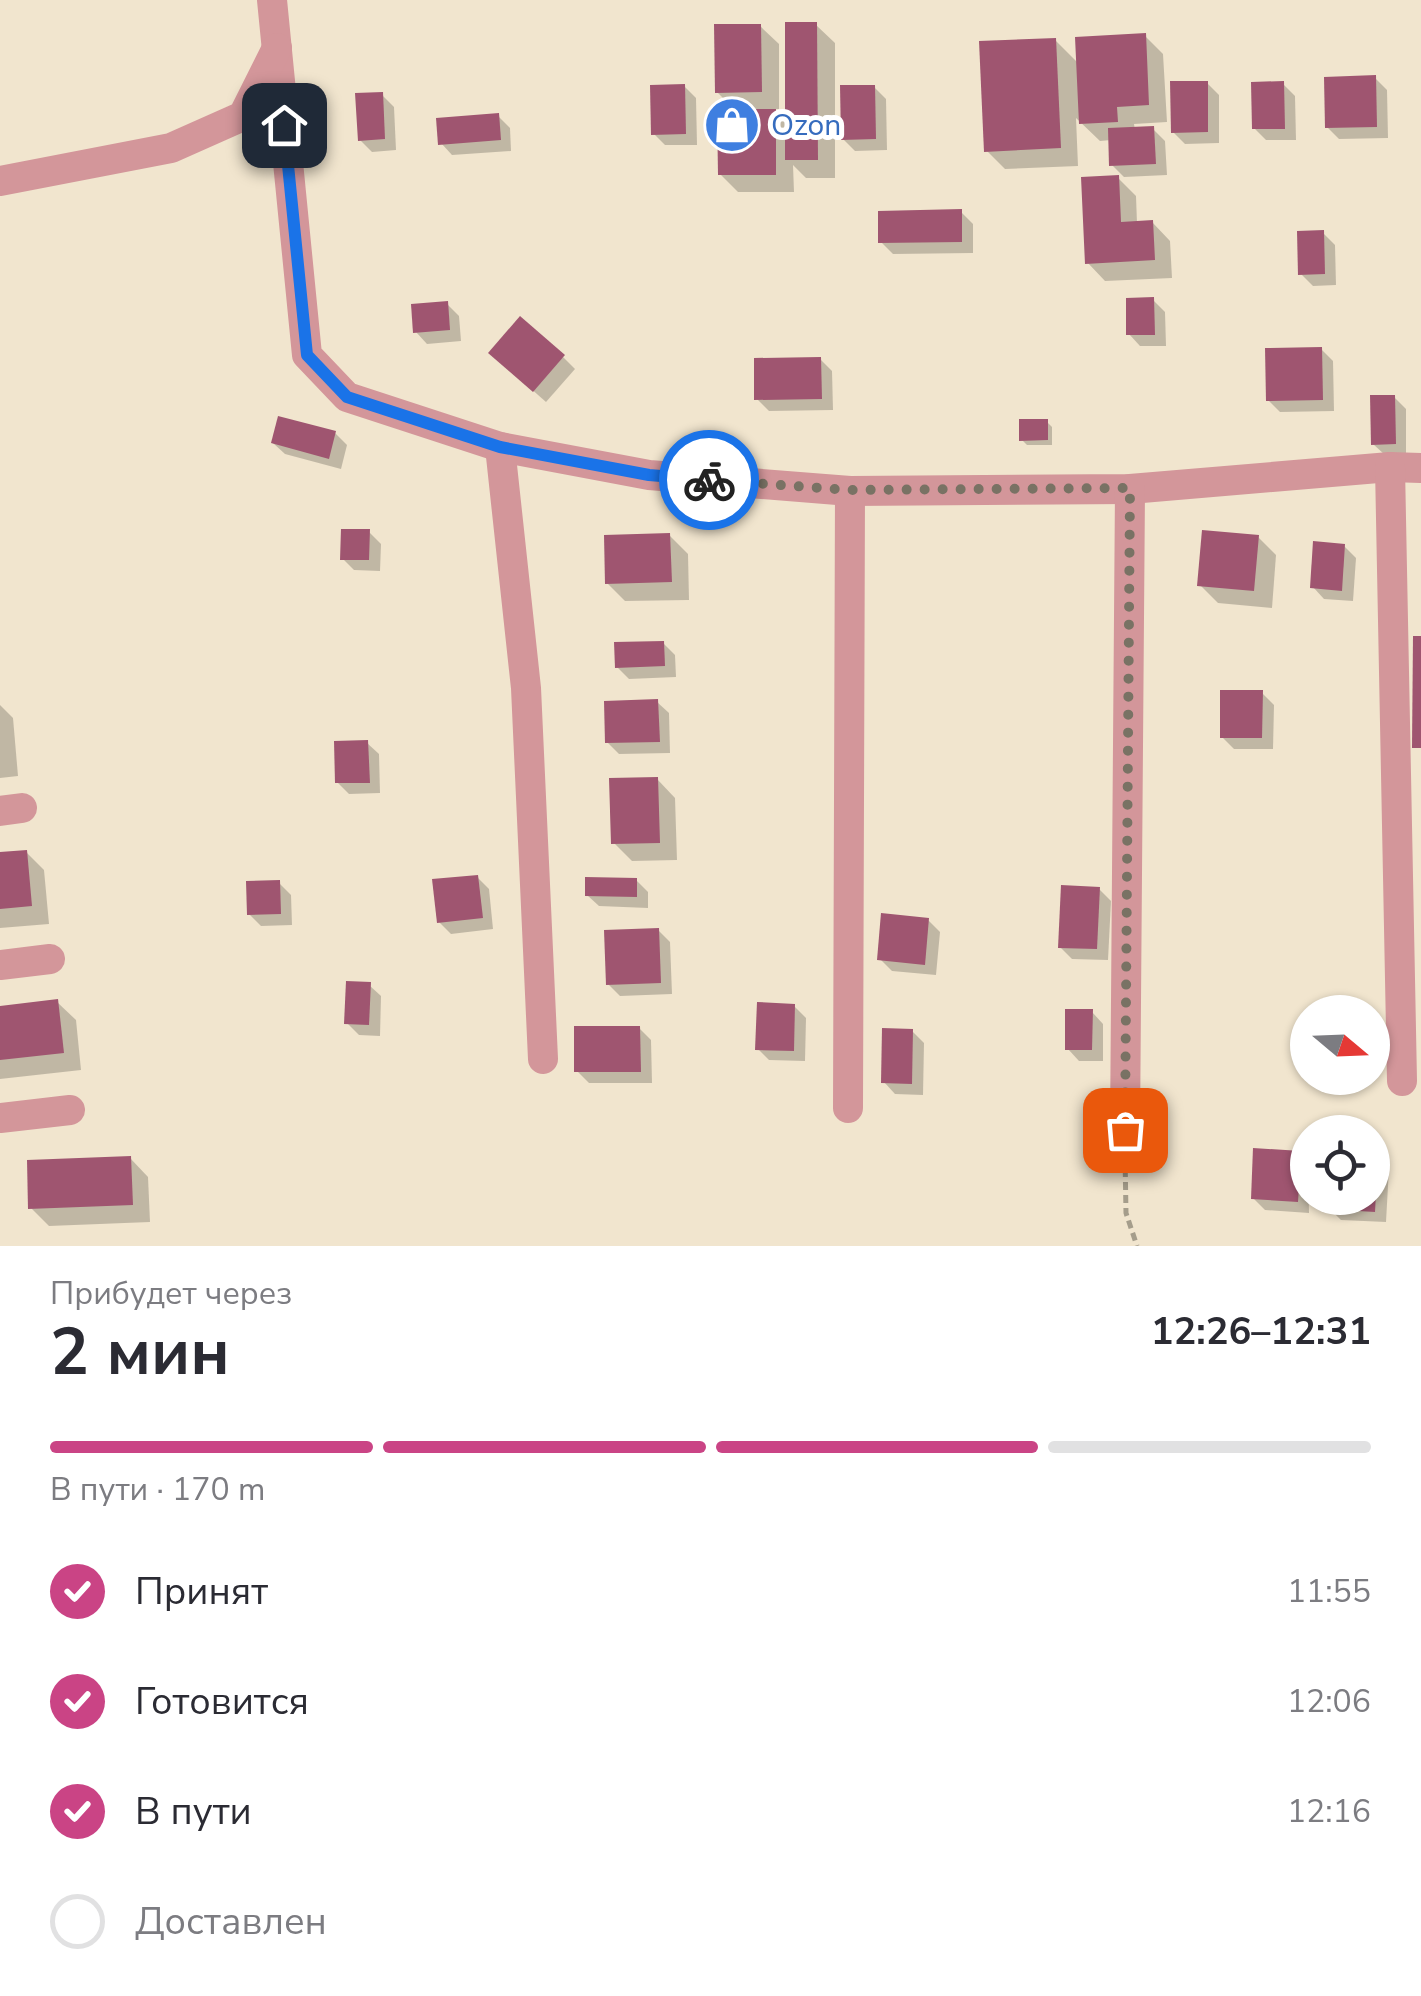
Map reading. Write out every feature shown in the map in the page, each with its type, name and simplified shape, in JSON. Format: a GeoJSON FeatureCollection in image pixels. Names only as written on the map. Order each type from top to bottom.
{"type":"FeatureCollection","features":[{"type":"Feature","properties":{"kind":"street"},"geometry":{"type":"LineString","coordinates":[[272,0],[307,355],[347,397],[500,447],[649,475],[850,490],[1130,488],[1390,467],[1421,468]]}},
{"type":"Feature","properties":{"kind":"street"},"geometry":{"type":"LineString","coordinates":[[0,182],[171,148],[243,116],[277,48]]}},
{"type":"Feature","properties":{"kind":"street"},"geometry":{"type":"LineString","coordinates":[[500,447],[526,688],[543,1059]]}},
{"type":"Feature","properties":{"kind":"street"},"geometry":{"type":"LineString","coordinates":[[1390,467],[1402,1081]]}},
{"type":"Feature","properties":{"kind":"street"},"geometry":{"type":"LineString","coordinates":[[1125,1130],[1130,488]]}},
{"type":"Feature","properties":{"kind":"street"},"geometry":{"type":"LineString","coordinates":[[848,1108],[850,490]]}},
{"type":"Feature","properties":{"kind":"street"},"geometry":{"type":"LineString","coordinates":[[0,965],[50,959]]}},
{"type":"Feature","properties":{"kind":"street"},"geometry":{"type":"LineString","coordinates":[[0,1118],[70,1110]]}},
{"type":"Feature","properties":{"kind":"path"},"geometry":{"type":"LineString","coordinates":[[1125,1130],[1126,1213],[1137,1246]]}},
{"type":"Feature","properties":{"kind":"building"},"geometry":{"type":"Polygon","coordinates":[[[785,22],[817,22],[818,160],[785,160],[785,22]]]}},
{"type":"Feature","properties":{"kind":"building"},"geometry":{"type":"Polygon","coordinates":[[[714,24],[761,24],[762,92],[715,93],[714,24]]]}},
{"type":"Feature","properties":{"kind":"building"},"geometry":{"type":"Polygon","coordinates":[[[1146,33],[1149,105],[1117,107],[1118,122],[1079,124],[1075,37],[1146,33]]]}},
{"type":"Feature","properties":{"kind":"building"},"geometry":{"type":"Polygon","coordinates":[[[1056,38],[1061,148],[984,152],[979,41],[1056,38]]]}},
{"type":"Feature","properties":{"kind":"building"},"geometry":{"type":"Polygon","coordinates":[[[1376,75],[1377,127],[1325,128],[1324,77],[1376,75]]]}},
{"type":"Feature","properties":{"kind":"building"},"geometry":{"type":"Polygon","coordinates":[[[1170,81],[1208,81],[1208,132],[1171,133],[1170,81]]]}},
{"type":"Feature","properties":{"kind":"building"},"geometry":{"type":"Polygon","coordinates":[[[1284,81],[1285,129],[1252,129],[1251,82],[1284,81]]]}},
{"type":"Feature","properties":{"kind":"building"},"geometry":{"type":"Polygon","coordinates":[[[685,84],[686,134],[651,135],[650,85],[685,84]]]}},
{"type":"Feature","properties":{"kind":"building"},"geometry":{"type":"Polygon","coordinates":[[[840,85],[875,85],[876,139],[841,140],[840,85]]]}},
{"type":"Feature","properties":{"kind":"building"},"geometry":{"type":"Polygon","coordinates":[[[383,92],[385,139],[358,141],[355,93],[383,92]]]}},
{"type":"Feature","properties":{"kind":"building"},"geometry":{"type":"Polygon","coordinates":[[[717,109],[776,109],[776,175],[718,175],[717,109]]]}},
{"type":"Feature","properties":{"kind":"building"},"geometry":{"type":"Polygon","coordinates":[[[499,113],[501,140],[438,145],[436,118],[499,113]]]}},
{"type":"Feature","properties":{"kind":"building"},"geometry":{"type":"Polygon","coordinates":[[[1154,126],[1156,164],[1109,166],[1108,128],[1154,126]]]}},
{"type":"Feature","properties":{"kind":"building"},"geometry":{"type":"Polygon","coordinates":[[[1119,175],[1121,222],[1153,220],[1155,260],[1085,264],[1081,177],[1119,175]]]}},
{"type":"Feature","properties":{"kind":"building"},"geometry":{"type":"Polygon","coordinates":[[[962,209],[962,242],[878,243],[878,211],[962,209]]]}},
{"type":"Feature","properties":{"kind":"building"},"geometry":{"type":"Polygon","coordinates":[[[1324,230],[1325,274],[1298,275],[1297,231],[1324,230]]]}},
{"type":"Feature","properties":{"kind":"building"},"geometry":{"type":"Polygon","coordinates":[[[1154,297],[1155,335],[1126,335],[1126,298],[1154,297]]]}},
{"type":"Feature","properties":{"kind":"building"},"geometry":{"type":"Polygon","coordinates":[[[448,301],[450,330],[413,333],[411,304],[448,301]]]}},
{"type":"Feature","properties":{"kind":"building"},"geometry":{"type":"Polygon","coordinates":[[[520,316],[565,355],[533,392],[488,353],[520,316]]]}},
{"type":"Feature","properties":{"kind":"building"},"geometry":{"type":"Polygon","coordinates":[[[1322,347],[1323,400],[1266,401],[1265,348],[1322,347]]]}},
{"type":"Feature","properties":{"kind":"building"},"geometry":{"type":"Polygon","coordinates":[[[821,357],[822,399],[754,400],[754,358],[821,357]]]}},
{"type":"Feature","properties":{"kind":"building"},"geometry":{"type":"Polygon","coordinates":[[[1370,395],[1395,395],[1396,444],[1371,445],[1370,395]]]}},
{"type":"Feature","properties":{"kind":"building"},"geometry":{"type":"Polygon","coordinates":[[[278,416],[336,431],[329,459],[271,443],[278,416]]]}},
{"type":"Feature","properties":{"kind":"building"},"geometry":{"type":"Polygon","coordinates":[[[1019,419],[1048,419],[1048,440],[1019,441],[1019,419]]]}},
{"type":"Feature","properties":{"kind":"building"},"geometry":{"type":"Polygon","coordinates":[[[341,529],[370,529],[369,560],[340,560],[341,529]]]}},
{"type":"Feature","properties":{"kind":"building"},"geometry":{"type":"Polygon","coordinates":[[[1202,530],[1259,535],[1254,591],[1197,586],[1202,530]]]}},
{"type":"Feature","properties":{"kind":"building"},"geometry":{"type":"Polygon","coordinates":[[[670,533],[672,582],[605,584],[604,535],[670,533]]]}},
{"type":"Feature","properties":{"kind":"building"},"geometry":{"type":"Polygon","coordinates":[[[1313,541],[1345,544],[1342,591],[1310,588],[1313,541]]]}},
{"type":"Feature","properties":{"kind":"building"},"geometry":{"type":"Polygon","coordinates":[[[1413,636],[1421,636],[1421,748],[1412,748],[1413,636]]]}},
{"type":"Feature","properties":{"kind":"building"},"geometry":{"type":"Polygon","coordinates":[[[664,641],[665,666],[615,668],[614,642],[664,641]]]}},
{"type":"Feature","properties":{"kind":"building"},"geometry":{"type":"Polygon","coordinates":[[[1220,690],[1263,690],[1262,738],[1220,738],[1220,690]]]}},
{"type":"Feature","properties":{"kind":"building"},"geometry":{"type":"Polygon","coordinates":[[[658,699],[660,742],[605,743],[604,701],[658,699]]]}},
{"type":"Feature","properties":{"kind":"building"},"geometry":{"type":"Polygon","coordinates":[[[368,740],[370,783],[335,783],[334,741],[368,740]]]}},
{"type":"Feature","properties":{"kind":"building"},"geometry":{"type":"Polygon","coordinates":[[[658,777],[660,843],[611,844],[609,778],[658,777]]]}},
{"type":"Feature","properties":{"kind":"building"},"geometry":{"type":"Polygon","coordinates":[[[27,850],[32,906],[0,909],[0,852],[27,850]]]}},
{"type":"Feature","properties":{"kind":"building"},"geometry":{"type":"Polygon","coordinates":[[[478,875],[483,918],[437,923],[432,879],[478,875]]]}},
{"type":"Feature","properties":{"kind":"building"},"geometry":{"type":"Polygon","coordinates":[[[585,877],[637,878],[637,897],[585,896],[585,877]]]}},
{"type":"Feature","properties":{"kind":"building"},"geometry":{"type":"Polygon","coordinates":[[[280,880],[281,914],[247,915],[246,881],[280,880]]]}},
{"type":"Feature","properties":{"kind":"building"},"geometry":{"type":"Polygon","coordinates":[[[1061,885],[1100,887],[1097,949],[1058,948],[1061,885]]]}},
{"type":"Feature","properties":{"kind":"building"},"geometry":{"type":"Polygon","coordinates":[[[881,913],[929,918],[925,965],[877,960],[881,913]]]}},
{"type":"Feature","properties":{"kind":"building"},"geometry":{"type":"Polygon","coordinates":[[[659,928],[661,983],[606,985],[604,930],[659,928]]]}},
{"type":"Feature","properties":{"kind":"building"},"geometry":{"type":"Polygon","coordinates":[[[346,981],[371,982],[369,1025],[344,1024],[346,981]]]}},
{"type":"Feature","properties":{"kind":"building"},"geometry":{"type":"Polygon","coordinates":[[[58,999],[64,1053],[0,1060],[0,1006],[58,999]]]}},
{"type":"Feature","properties":{"kind":"building"},"geometry":{"type":"Polygon","coordinates":[[[757,1002],[795,1004],[794,1051],[755,1050],[757,1002]]]}},
{"type":"Feature","properties":{"kind":"building"},"geometry":{"type":"Polygon","coordinates":[[[1065,1009],[1093,1009],[1092,1050],[1065,1050],[1065,1009]]]}},
{"type":"Feature","properties":{"kind":"building"},"geometry":{"type":"Polygon","coordinates":[[[574,1026],[640,1026],[641,1072],[574,1072],[574,1026]]]}},
{"type":"Feature","properties":{"kind":"building"},"geometry":{"type":"Polygon","coordinates":[[[882,1028],[913,1029],[912,1084],[881,1083],[882,1028]]]}},
{"type":"Feature","properties":{"kind":"building"},"geometry":{"type":"Polygon","coordinates":[[[1253,1148],[1290,1150],[1290,1201],[1251,1199],[1253,1148]]]}},
{"type":"Feature","properties":{"kind":"building"},"geometry":{"type":"Polygon","coordinates":[[[131,1156],[133,1205],[28,1209],[27,1160],[131,1156]]]}},
{"type":"Feature","properties":{"kind":"way so far"},"geometry":{"type":"LineString","coordinates":[[709,480],[850,490],[1130,488],[1125,1130]]}},
{"type":"Feature","properties":{"kind":"place","name":"Ozon"},"geometry":{"type":"Point","coordinates":[732,125]}},
{"type":"Feature","properties":{"kind":"route"},"geometry":{"type":"LineString","coordinates":[[284,125],[307,355],[347,397],[500,447],[649,475],[709,480]]}}]}
